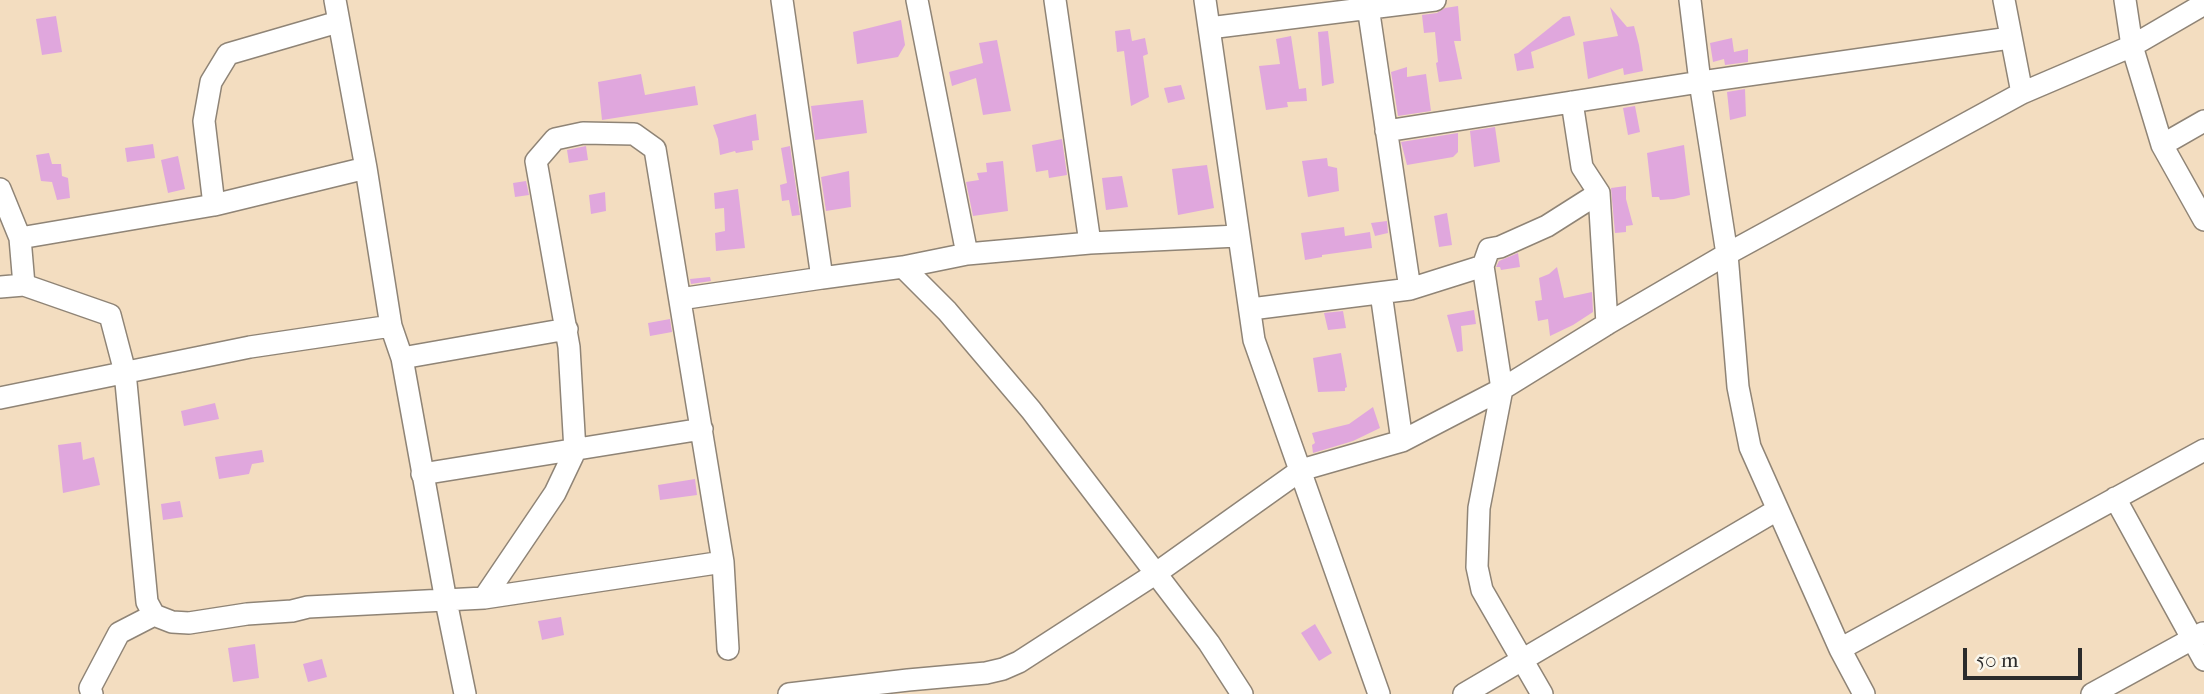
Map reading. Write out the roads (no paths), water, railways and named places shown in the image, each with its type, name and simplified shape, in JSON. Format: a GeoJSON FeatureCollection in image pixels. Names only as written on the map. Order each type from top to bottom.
{"type":"FeatureCollection","features":[{"type":"Feature","properties":{"kind":"street"},"geometry":{"type":"LineString","coordinates":[[335,0],[366,168],[391,326],[402,358],[465,694]]}},
{"type":"Feature","properties":{"kind":"street"},"geometry":{"type":"LineString","coordinates":[[782,0],[822,278]]}},
{"type":"Feature","properties":{"kind":"street"},"geometry":{"type":"LineString","coordinates":[[917,0],[967,254]]}},
{"type":"Feature","properties":{"kind":"street"},"geometry":{"type":"LineString","coordinates":[[1055,0],[1090,243]]}},
{"type":"Feature","properties":{"kind":"street"},"geometry":{"type":"LineString","coordinates":[[1205,0],[1254,340],[1379,694]]}},
{"type":"Feature","properties":{"kind":"street"},"geometry":{"type":"LineString","coordinates":[[1209,28],[1367,4],[1435,0]]}},
{"type":"Feature","properties":{"kind":"street"},"geometry":{"type":"LineString","coordinates":[[1690,0],[1727,254],[1738,387],[1750,447],[1840,649],[1864,694]]}},
{"type":"Feature","properties":{"kind":"street"},"geometry":{"type":"LineString","coordinates":[[2004,0],[2022,93]]}},
{"type":"Feature","properties":{"kind":"street"},"geometry":{"type":"LineString","coordinates":[[2125,0],[2132,46],[2162,145],[2204,220]]}},
{"type":"Feature","properties":{"kind":"street"},"geometry":{"type":"LineString","coordinates":[[1367,4],[1410,289]]}},
{"type":"Feature","properties":{"kind":"street"},"geometry":{"type":"LineString","coordinates":[[789,694],[908,680],[944,685],[1020,662],[1155,574],[1301,470],[1402,441],[1502,389],[1727,254],[2022,93],[2132,46],[2204,4]]}},
{"type":"Feature","properties":{"kind":"street"},"geometry":{"type":"LineString","coordinates":[[214,205],[204,121],[211,82],[228,54],[338,22]]}},
{"type":"Feature","properties":{"kind":"street"},"geometry":{"type":"LineString","coordinates":[[1386,131],[1700,82],[2010,38]]}},
{"type":"Feature","properties":{"kind":"street"},"geometry":{"type":"LineString","coordinates":[[1572,102],[1582,167],[1599,193],[1607,324]]}},
{"type":"Feature","properties":{"kind":"street"},"geometry":{"type":"LineString","coordinates":[[2162,145],[2204,121]]}},
{"type":"Feature","properties":{"kind":"street"},"geometry":{"type":"LineString","coordinates":[[484,598],[555,493],[575,451],[567,329],[536,160],[555,139],[583,133],[634,134],[656,149],[723,562],[728,649]]}},
{"type":"Feature","properties":{"kind":"street"},"geometry":{"type":"LineString","coordinates":[[20,238],[214,205],[366,168]]}},
{"type":"Feature","properties":{"kind":"street"},"geometry":{"type":"LineString","coordinates":[[0,190],[20,238],[24,285]]}},
{"type":"Feature","properties":{"kind":"street"},"geometry":{"type":"LineString","coordinates":[[1542,694],[1482,590],[1477,568],[1479,508],[1502,389],[1483,265],[1489,249],[1500,247],[1547,226],[1599,193]]}},
{"type":"Feature","properties":{"kind":"street"},"geometry":{"type":"LineString","coordinates":[[680,299],[902,267],[967,254],[1090,243],[1238,236]]}},
{"type":"Feature","properties":{"kind":"street"},"geometry":{"type":"LineString","coordinates":[[1251,309],[1410,289],[1483,265]]}},
{"type":"Feature","properties":{"kind":"street"},"geometry":{"type":"LineString","coordinates":[[902,267],[947,311],[1031,410],[1209,643],[1242,694]]}},
{"type":"Feature","properties":{"kind":"street"},"geometry":{"type":"LineString","coordinates":[[0,287],[24,285],[110,316],[125,372],[147,603],[154,615],[172,622],[189,623],[308,607],[484,598],[723,562]]}},
{"type":"Feature","properties":{"kind":"street"},"geometry":{"type":"LineString","coordinates":[[1381,293],[1402,441]]}},
{"type":"Feature","properties":{"kind":"street"},"geometry":{"type":"LineString","coordinates":[[0,398],[250,347],[391,326]]}},
{"type":"Feature","properties":{"kind":"street"},"geometry":{"type":"LineString","coordinates":[[402,358],[567,329]]}},
{"type":"Feature","properties":{"kind":"street"},"geometry":{"type":"LineString","coordinates":[[422,474],[702,429]]}},
{"type":"Feature","properties":{"kind":"street"},"geometry":{"type":"LineString","coordinates":[[1840,649],[2204,450]]}},
{"type":"Feature","properties":{"kind":"street"},"geometry":{"type":"LineString","coordinates":[[2115,498],[2199,636],[2204,660]]}},
{"type":"Feature","properties":{"kind":"street"},"geometry":{"type":"LineString","coordinates":[[1464,694],[1777,510]]}},
{"type":"Feature","properties":{"kind":"street"},"geometry":{"type":"LineString","coordinates":[[92,694],[90,688],[119,633],[154,615]]}},
{"type":"Feature","properties":{"kind":"street"},"geometry":{"type":"LineString","coordinates":[[2092,694],[2199,636]]}},
{"type":"Feature","properties":{"kind":"street"},"geometry":{"type":"LineString","coordinates":[[884,694],[908,680]]}}]}
